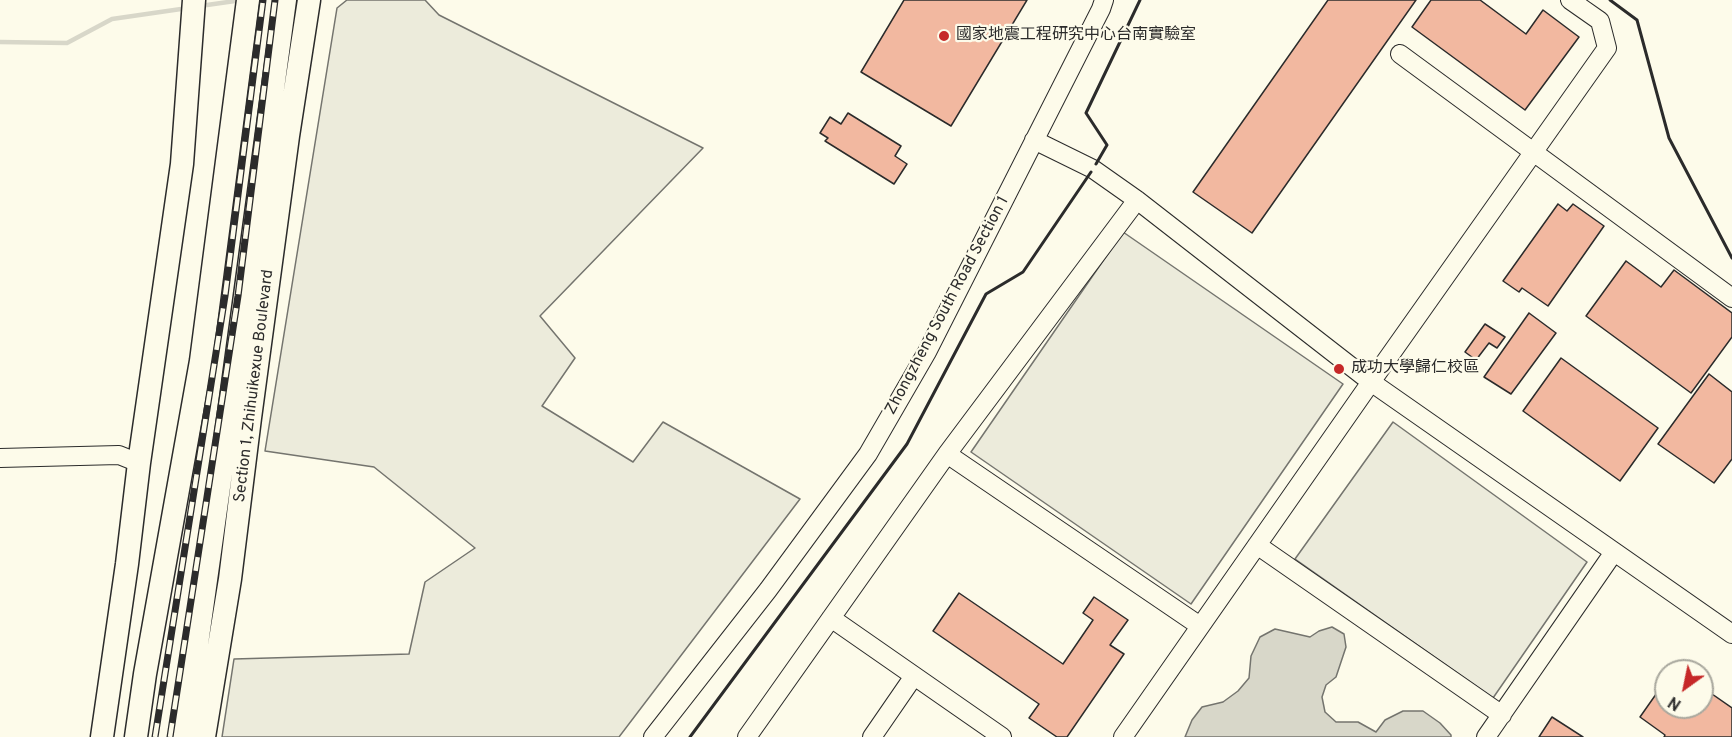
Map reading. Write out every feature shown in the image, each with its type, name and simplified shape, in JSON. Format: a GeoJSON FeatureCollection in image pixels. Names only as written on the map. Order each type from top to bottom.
{"type":"FeatureCollection","features":[{"type":"Feature","properties":{"kind":"main road"},"geometry":{"type":"LineString","coordinates":[[102,737],[182,164],[194,0]]}},
{"type":"Feature","properties":{"kind":"main road"},"geometry":{"type":"LineString","coordinates":[[136,737],[145,674],[201,361],[248,0]]}},
{"type":"Feature","properties":{"kind":"main road","name":"Section 1, Zhihuikexue Boulevard"},"geometry":{"type":"LineString","coordinates":[[184,737],[285,0]]}},
{"type":"Feature","properties":{"kind":"main road","name":"Section 1, Zhihuikexue Boulevard"},"geometry":{"type":"LineString","coordinates":[[204,737],[230,579],[251,406],[309,0]]}},
{"type":"Feature","properties":{"kind":"street","name":"Zhongzheng South Road Section 1"},"geometry":{"type":"LineString","coordinates":[[653,737],[768,590],[868,454],[927,352],[1104,0]]}},
{"type":"Feature","properties":{"kind":"street"},"geometry":{"type":"LineString","coordinates":[[1123,737],[1607,48],[1600,21],[1569,0]]}},
{"type":"Feature","properties":{"kind":"street"},"geometry":{"type":"LineString","coordinates":[[1400,54],[1732,298]]}},
{"type":"Feature","properties":{"kind":"street"},"geometry":{"type":"LineString","coordinates":[[1034,140],[1093,169],[1137,200],[1371,382],[1732,634]]}},
{"type":"Feature","properties":{"kind":"street"},"geometry":{"type":"LineString","coordinates":[[747,737],[947,454],[1137,200]]}},
{"type":"Feature","properties":{"kind":"street"},"geometry":{"type":"LineString","coordinates":[[0,458],[119,454],[139,464]]}},
{"type":"Feature","properties":{"kind":"street"},"geometry":{"type":"LineString","coordinates":[[947,454],[1200,626]]}},
{"type":"Feature","properties":{"kind":"street"},"geometry":{"type":"LineString","coordinates":[[1257,545],[1502,715]]}},
{"type":"Feature","properties":{"kind":"street"},"geometry":{"type":"LineString","coordinates":[[1486,737],[1614,552]]}},
{"type":"Feature","properties":{"kind":"street"},"geometry":{"type":"LineString","coordinates":[[831,618],[1002,737]]}},
{"type":"Feature","properties":{"kind":"street"},"geometry":{"type":"LineString","coordinates":[[872,737],[914,676]]}},
{"type":"Feature","properties":{"kind":"shaded area"},"geometry":{"type":"Polygon","coordinates":[[[347,0],[425,0],[439,15],[703,148],[540,316],[575,358],[542,406],[633,462],[663,422],[800,499],[619,737],[222,737],[234,659],[409,654],[425,582],[475,548],[374,467],[265,451],[337,8],[347,0]]]}},
{"type":"Feature","properties":{"kind":"shaded area"},"geometry":{"type":"Polygon","coordinates":[[[1123,232],[1343,384],[1191,604],[971,452],[1123,232]]]}},
{"type":"Feature","properties":{"kind":"shaded area"},"geometry":{"type":"Polygon","coordinates":[[[1393,422],[1587,562],[1493,698],[1295,559],[1393,422]]]}},
{"type":"Feature","properties":{"kind":"shaded area"},"geometry":{"type":"Polygon","coordinates":[[[1332,627],[1344,634],[1346,647],[1336,677],[1326,685],[1322,697],[1325,712],[1336,722],[1358,722],[1376,732],[1385,720],[1403,711],[1423,711],[1440,723],[1451,737],[1185,737],[1192,720],[1202,707],[1223,702],[1238,691],[1249,678],[1251,656],[1260,637],[1275,629],[1310,637],[1332,627]]]}},
{"type":"Feature","properties":{"kind":"building","name":"國家地震工程研究中心台南實驗室"},"geometry":{"type":"Polygon","coordinates":[[[904,0],[1027,0],[951,126],[861,72],[904,0]]]}},
{"type":"Feature","properties":{"kind":"building"},"geometry":{"type":"Polygon","coordinates":[[[1328,0],[1416,0],[1252,233],[1193,192],[1328,0]]]}},
{"type":"Feature","properties":{"kind":"building"},"geometry":{"type":"Polygon","coordinates":[[[1431,0],[1480,0],[1526,34],[1543,10],[1579,37],[1525,110],[1412,27],[1431,0]]]}},
{"type":"Feature","properties":{"kind":"building"},"geometry":{"type":"Polygon","coordinates":[[[848,113],[901,146],[895,156],[907,164],[894,184],[825,141],[828,138],[820,133],[830,117],[841,124],[848,113]]]}},
{"type":"Feature","properties":{"kind":"building"},"geometry":{"type":"Polygon","coordinates":[[[1558,204],[1567,211],[1573,204],[1604,226],[1548,306],[1522,288],[1519,292],[1503,281],[1558,204]]]}},
{"type":"Feature","properties":{"kind":"building"},"geometry":{"type":"Polygon","coordinates":[[[1626,261],[1661,287],[1674,270],[1732,313],[1732,337],[1691,393],[1586,316],[1626,261]]]}},
{"type":"Feature","properties":{"kind":"building"},"geometry":{"type":"Polygon","coordinates":[[[1529,313],[1556,333],[1511,394],[1484,377],[1529,313]]]}},
{"type":"Feature","properties":{"kind":"building"},"geometry":{"type":"Polygon","coordinates":[[[1485,324],[1505,337],[1497,348],[1489,343],[1476,360],[1465,352],[1485,324]]]}},
{"type":"Feature","properties":{"kind":"building"},"geometry":{"type":"Polygon","coordinates":[[[1561,358],[1658,428],[1620,481],[1523,411],[1561,358]]]}},
{"type":"Feature","properties":{"kind":"building"},"geometry":{"type":"Polygon","coordinates":[[[1709,374],[1732,392],[1732,459],[1714,483],[1658,444],[1709,374]]]}},
{"type":"Feature","properties":{"kind":"building"},"geometry":{"type":"Polygon","coordinates":[[[959,593],[1063,664],[1093,620],[1083,613],[1094,597],[1128,620],[1110,645],[1124,654],[1067,737],[1057,737],[1029,718],[1039,704],[933,631],[959,593]]]}},
{"type":"Feature","properties":{"kind":"building"},"geometry":{"type":"Polygon","coordinates":[[[1714,695],[1732,708],[1732,737],[1664,737],[1665,735],[1640,717],[1654,697],[1654,719],[1714,719],[1714,695]]]}},
{"type":"Feature","properties":{"kind":"building"},"geometry":{"type":"Polygon","coordinates":[[[1552,717],[1583,737],[1539,737],[1552,717]]]}},
{"type":"Feature","properties":{"kind":"waterway"},"geometry":{"type":"LineString","coordinates":[[200,6],[242,0]]}},
{"type":"Feature","properties":{"kind":"waterway"},"geometry":{"type":"LineString","coordinates":[[0,42],[67,43],[112,19],[188,8]]}},
{"type":"Feature","properties":{"kind":"railway"},"geometry":{"type":"LineString","coordinates":[[155,737],[225,296],[263,0]]}},
{"type":"Feature","properties":{"kind":"railway"},"geometry":{"type":"LineString","coordinates":[[170,737],[238,296],[275,0]]}},
{"type":"Feature","properties":{"kind":"wall"},"geometry":{"type":"LineString","coordinates":[[1096,164],[1107,145],[1086,113],[1140,0]]}},
{"type":"Feature","properties":{"kind":"wall"},"geometry":{"type":"LineString","coordinates":[[1610,0],[1637,20],[1669,138],[1732,258]]}},
{"type":"Feature","properties":{"kind":"wall"},"geometry":{"type":"LineString","coordinates":[[690,737],[907,444],[986,294],[1023,272],[1091,172]]}},
{"type":"Feature","properties":{"kind":"place","name":"國家地震工程研究中心台南實驗室"},"geometry":{"type":"Point","coordinates":[944,36]}},
{"type":"Feature","properties":{"kind":"place","name":"成功大學歸仁校區"},"geometry":{"type":"Point","coordinates":[1339,369]}}]}
